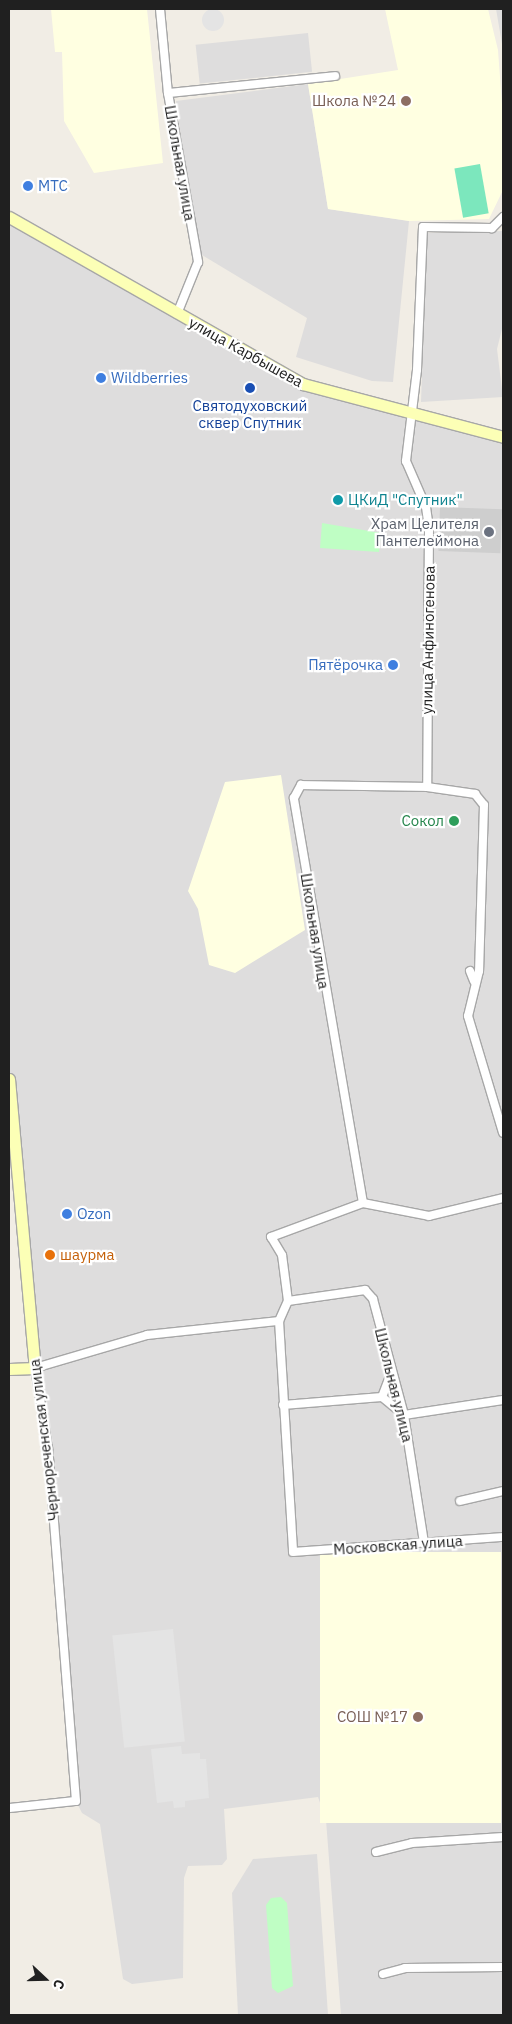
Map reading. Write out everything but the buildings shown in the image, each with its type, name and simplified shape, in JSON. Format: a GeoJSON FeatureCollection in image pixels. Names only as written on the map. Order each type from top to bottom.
{"type":"FeatureCollection","features":[{"type":"Feature","properties":{"kind":"main road","name":"улица Карбышева"},"geometry":{"type":"LineString","coordinates":[[9,217],[303,384],[413,416],[502,437]]}},
{"type":"Feature","properties":{"kind":"main road","name":"Чернореченская улица"},"geometry":{"type":"LineString","coordinates":[[9,1079],[35,1368]]}},
{"type":"Feature","properties":{"kind":"main road"},"geometry":{"type":"LineString","coordinates":[[9,1369],[35,1368]]}},
{"type":"Feature","properties":{"kind":"street","name":"Школьная улица"},"geometry":{"type":"LineString","coordinates":[[160,9],[168,93],[198,262],[177,314]]}},
{"type":"Feature","properties":{"kind":"street"},"geometry":{"type":"LineString","coordinates":[[168,93],[335,76]]}},
{"type":"Feature","properties":{"kind":"street","name":"улица Анфиногенова"},"geometry":{"type":"LineString","coordinates":[[427,787],[429,536],[426,507],[406,461],[413,416],[423,227],[492,228],[503,217]]}},
{"type":"Feature","properties":{"kind":"street","name":"Школьная улица"},"geometry":{"type":"LineString","coordinates":[[362,1203],[294,798],[301,785],[427,787]]}},
{"type":"Feature","properties":{"kind":"street"},"geometry":{"type":"LineString","coordinates":[[427,787],[475,794],[484,805],[479,971],[474,981],[468,1016],[503,1133]]}},
{"type":"Feature","properties":{"kind":"street"},"geometry":{"type":"LineString","coordinates":[[470,971],[474,981]]}},
{"type":"Feature","properties":{"kind":"street"},"geometry":{"type":"LineString","coordinates":[[503,1198],[430,1216],[362,1203],[271,1237],[282,1255],[288,1301],[279,1321],[283,1405],[382,1397],[404,1415],[503,1400]]}},
{"type":"Feature","properties":{"kind":"street","name":"Школьная улица"},"geometry":{"type":"LineString","coordinates":[[288,1301],[365,1290],[373,1299],[391,1373],[404,1415],[424,1543]]}},
{"type":"Feature","properties":{"kind":"street"},"geometry":{"type":"LineString","coordinates":[[35,1368],[147,1335],[279,1321]]}},
{"type":"Feature","properties":{"kind":"street","name":"Чернореченская улица"},"geometry":{"type":"LineString","coordinates":[[9,1808],[76,1801],[48,1448],[35,1368]]}},
{"type":"Feature","properties":{"kind":"street"},"geometry":{"type":"LineString","coordinates":[[382,1397],[391,1373]]}},
{"type":"Feature","properties":{"kind":"street","name":"Московская улица"},"geometry":{"type":"LineString","coordinates":[[283,1405],[293,1552],[503,1537]]}},
{"type":"Feature","properties":{"kind":"street"},"geometry":{"type":"LineString","coordinates":[[460,1501],[503,1490]]}},
{"type":"Feature","properties":{"kind":"street"},"geometry":{"type":"LineString","coordinates":[[376,1852],[412,1843],[503,1837]]}},
{"type":"Feature","properties":{"kind":"street"},"geometry":{"type":"LineString","coordinates":[[383,1974],[405,1968],[503,1967]]}},
{"type":"Feature","properties":{"kind":"shaded area"},"geometry":{"type":"Polygon","coordinates":[[[51,9],[147,9],[163,163],[94,173],[64,121],[62,52],[55,52],[51,9]]]}},
{"type":"Feature","properties":{"kind":"shaded area"},"geometry":{"type":"Polygon","coordinates":[[[213,9],[221,12],[224,20],[221,28],[213,31],[205,28],[202,20],[205,12],[213,9]]]}},
{"type":"Feature","properties":{"kind":"shaded area","name":"Школа №24"},"geometry":{"type":"Polygon","coordinates":[[[385,9],[488,9],[498,50],[503,118],[503,190],[489,219],[409,221],[328,209],[308,84],[398,70],[385,9]]]}},
{"type":"Feature","properties":{"kind":"shaded area"},"geometry":{"type":"Polygon","coordinates":[[[496,9],[503,9],[503,67],[502,44],[496,9]]]}},
{"type":"Feature","properties":{"kind":"shaded area"},"geometry":{"type":"Polygon","coordinates":[[[308,33],[312,72],[200,84],[196,45],[308,33]]]}},
{"type":"Feature","properties":{"kind":"shaded area"},"geometry":{"type":"Polygon","coordinates":[[[308,84],[328,209],[409,221],[393,382],[372,381],[296,357],[307,318],[197,252],[176,101],[308,84]]]}},
{"type":"Feature","properties":{"kind":"shaded area"},"geometry":{"type":"Polygon","coordinates":[[[9,216],[303,384],[502,437],[503,2015],[341,2015],[326,1820],[318,1797],[224,1809],[227,1859],[222,1865],[188,1866],[184,1878],[183,1978],[132,1984],[123,1979],[100,1824],[82,1813],[76,1801],[9,1079],[9,216]]]}},
{"type":"Feature","properties":{"kind":"shaded area"},"geometry":{"type":"Polygon","coordinates":[[[503,231],[503,325],[497,349],[503,397],[421,402],[427,233],[503,231]]]}},
{"type":"Feature","properties":{"kind":"shaded area"},"geometry":{"type":"Polygon","coordinates":[[[440,507],[502,509],[500,553],[438,551],[440,507]]]}},
{"type":"Feature","properties":{"kind":"shaded area"},"geometry":{"type":"Polygon","coordinates":[[[281,775],[305,930],[235,973],[209,965],[198,909],[188,891],[225,782],[281,775]]]}},
{"type":"Feature","properties":{"kind":"shaded area","name":"СОШ №17"},"geometry":{"type":"Polygon","coordinates":[[[320,1552],[501,1552],[501,1823],[320,1823],[320,1552]]]}},
{"type":"Feature","properties":{"kind":"shaded area"},"geometry":{"type":"Polygon","coordinates":[[[173,1629],[185,1741],[124,1748],[112,1635],[173,1629]]]}},
{"type":"Feature","properties":{"kind":"shaded area"},"geometry":{"type":"Polygon","coordinates":[[[181,1746],[182,1754],[200,1753],[200,1759],[206,1759],[209,1798],[185,1801],[185,1807],[174,1808],[173,1801],[157,1803],[151,1749],[181,1746]]]}},
{"type":"Feature","properties":{"kind":"shaded area"},"geometry":{"type":"Polygon","coordinates":[[[317,1854],[328,2015],[238,2015],[232,1893],[253,1859],[317,1854]]]}},
{"type":"Feature","properties":{"kind":"green space"},"geometry":{"type":"Polygon","coordinates":[[[480,164],[489,213],[463,218],[454,169],[480,164]]]}},
{"type":"Feature","properties":{"kind":"green space"},"geometry":{"type":"Polygon","coordinates":[[[322,523],[381,533],[379,552],[320,548],[322,523]]]}},
{"type":"Feature","properties":{"kind":"green space"},"geometry":{"type":"Polygon","coordinates":[[[281,1897],[287,1903],[293,1986],[278,1993],[272,1988],[266,1905],[271,1898],[281,1897]]]}},
{"type":"Feature","properties":{"kind":"place","name":"Школа №24"},"geometry":{"type":"Point","coordinates":[406,101]}},
{"type":"Feature","properties":{"kind":"place","name":"МТС"},"geometry":{"type":"Point","coordinates":[28,186]}},
{"type":"Feature","properties":{"kind":"place","name":"Wildberries"},"geometry":{"type":"Point","coordinates":[101,378]}},
{"type":"Feature","properties":{"kind":"place","name":"Святодуховский сквер Спутник"},"geometry":{"type":"Point","coordinates":[250,388]}},
{"type":"Feature","properties":{"kind":"place","name":"ЦКиД \"Спутник\""},"geometry":{"type":"Point","coordinates":[338,500]}},
{"type":"Feature","properties":{"kind":"place","name":"Храм Целителя Пантелеймона"},"geometry":{"type":"Point","coordinates":[489,532]}},
{"type":"Feature","properties":{"kind":"place","name":"Пятёрочка"},"geometry":{"type":"Point","coordinates":[393,665]}},
{"type":"Feature","properties":{"kind":"place","name":"Сокол"},"geometry":{"type":"Point","coordinates":[454,821]}},
{"type":"Feature","properties":{"kind":"place","name":"Ozon"},"geometry":{"type":"Point","coordinates":[67,1214]}},
{"type":"Feature","properties":{"kind":"place","name":"шаурма"},"geometry":{"type":"Point","coordinates":[50,1255]}},
{"type":"Feature","properties":{"kind":"place","name":"СОШ №17"},"geometry":{"type":"Point","coordinates":[418,1717]}}]}
